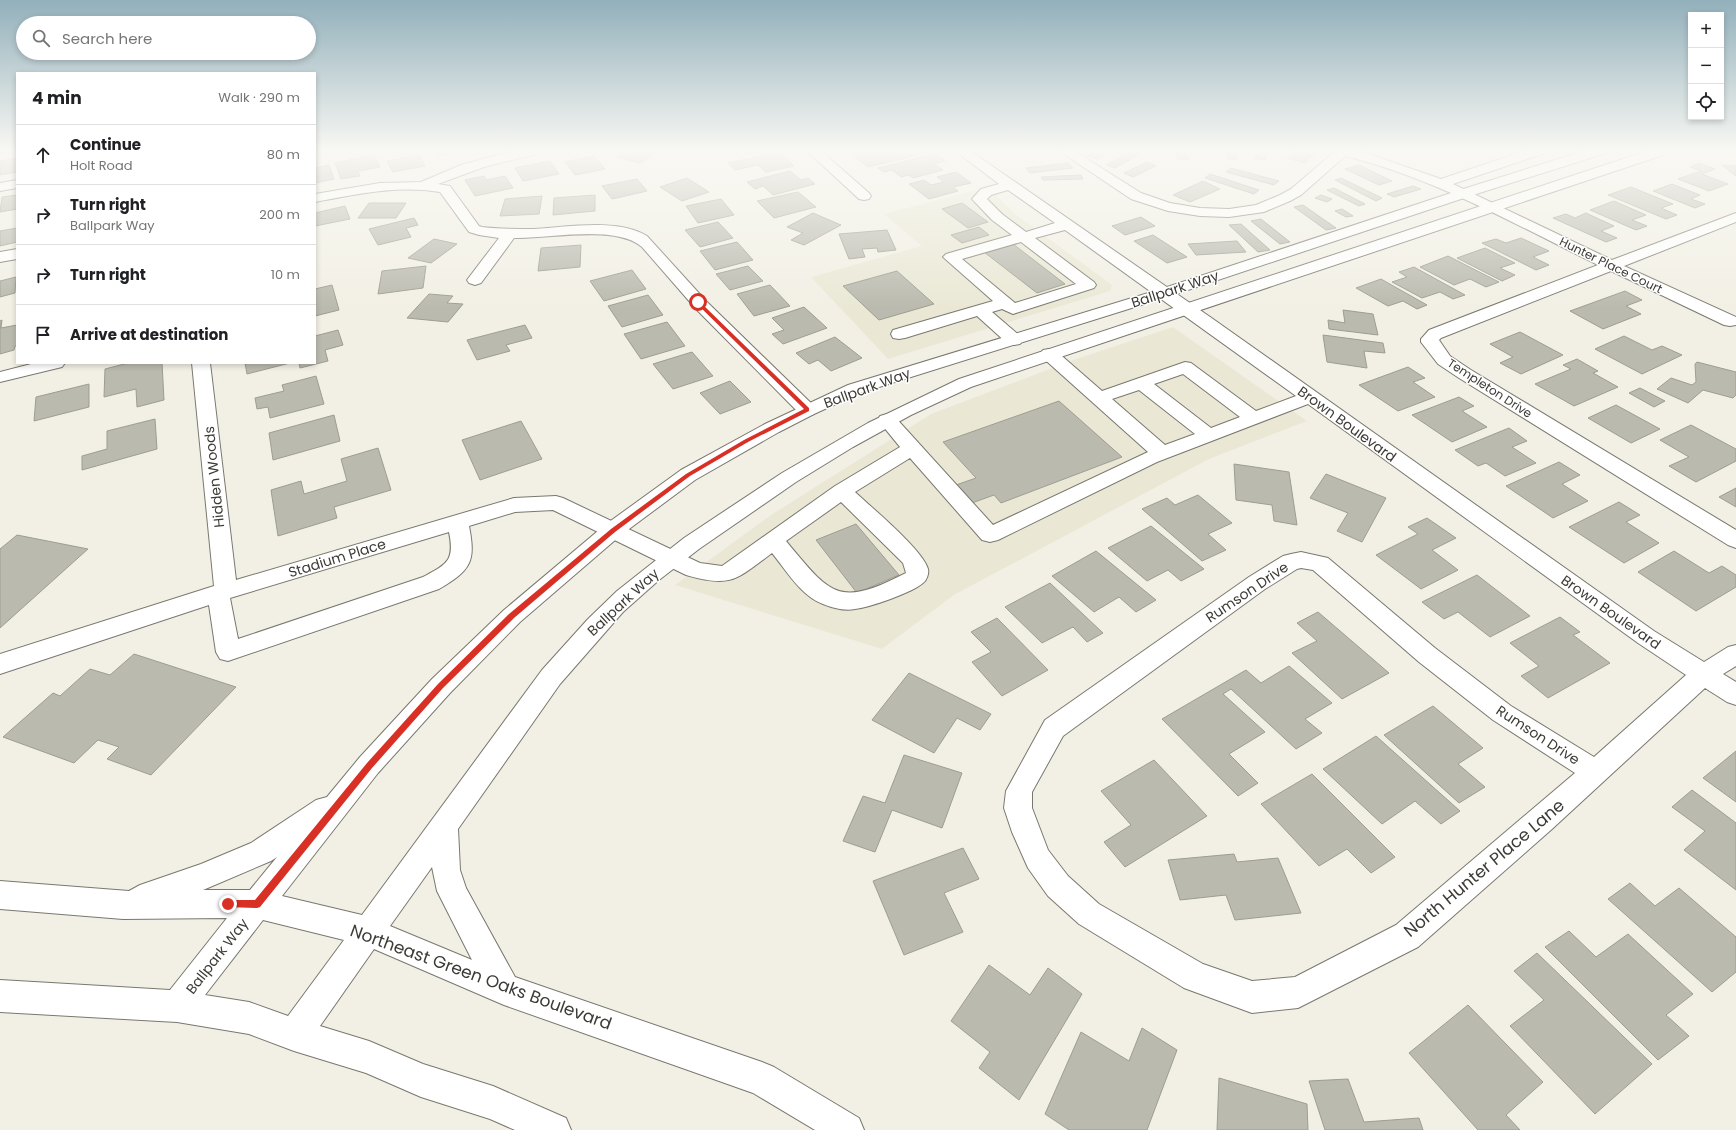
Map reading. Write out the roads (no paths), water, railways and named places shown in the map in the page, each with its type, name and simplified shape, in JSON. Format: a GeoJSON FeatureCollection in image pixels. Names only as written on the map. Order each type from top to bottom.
{"type":"FeatureCollection","features":[{"type":"Feature","properties":{"kind":"street"},"geometry":{"type":"LineString","coordinates":[[455,203],[474,229],[489,233],[580,231],[616,232],[641,238],[698,302],[807,410]]}},
{"type":"Feature","properties":{"kind":"street"},"geometry":{"type":"LineString","coordinates":[[983,203],[997,217],[1022,237],[1088,285],[1012,309],[951,257],[1022,237],[1066,225]]}},
{"type":"Feature","properties":{"kind":"street","name":"Brown Boulevard"},"geometry":{"type":"LineString","coordinates":[[1035,203],[1164,293],[1646,638],[1736,695]]}},
{"type":"Feature","properties":{"kind":"street"},"geometry":{"type":"LineString","coordinates":[[1156,203],[1168,207],[1200,212],[1229,213],[1259,209],[1274,203]]}},
{"type":"Feature","properties":{"kind":"street","name":"Ballpark Way"},"geometry":{"type":"LineString","coordinates":[[178,1006],[257,904],[369,765],[441,686],[512,616],[613,530],[688,475],[746,441],[807,410],[854,389],[1164,293],[1436,203]]}},
{"type":"Feature","properties":{"kind":"street","name":"Hunter Place Court"},"geometry":{"type":"LineString","coordinates":[[1484,203],[1611,266],[1730,321]]}},
{"type":"Feature","properties":{"kind":"street","name":"Ballpark Way"},"geometry":{"type":"LineString","coordinates":[[294,1035],[551,677],[587,635],[624,598],[670,558],[773,486],[858,435],[932,397],[965,383],[1509,203]]}},
{"type":"Feature","properties":{"kind":"street","name":"Templeton Drive"},"geometry":{"type":"LineString","coordinates":[[1736,217],[1434,334],[1430,339],[1430,342],[1444,360],[1465,374],[1736,540]]}},
{"type":"Feature","properties":{"kind":"street"},"geometry":{"type":"LineString","coordinates":[[475,280],[510,233]]}},
{"type":"Feature","properties":{"kind":"street"},"geometry":{"type":"LineString","coordinates":[[0,258],[16,254]]}},
{"type":"Feature","properties":{"kind":"street"},"geometry":{"type":"LineString","coordinates":[[899,334],[1005,303]]}},
{"type":"Feature","properties":{"kind":"street"},"geometry":{"type":"LineString","coordinates":[[980,310],[1014,340]]}},
{"type":"Feature","properties":{"kind":"street"},"geometry":{"type":"LineString","coordinates":[[1049,354],[1098,398],[1156,456]]}},
{"type":"Feature","properties":{"kind":"street"},"geometry":{"type":"LineString","coordinates":[[0,377],[52,364]]}},
{"type":"Feature","properties":{"kind":"street","name":"Hidden Woods"},"geometry":{"type":"LineString","coordinates":[[202,364],[228,652],[431,583],[447,574],[458,564],[462,553],[458,522]]}},
{"type":"Feature","properties":{"kind":"street"},"geometry":{"type":"LineString","coordinates":[[1098,398],[1185,367],[1254,418]]}},
{"type":"Feature","properties":{"kind":"street"},"geometry":{"type":"LineString","coordinates":[[1141,382],[1208,435]]}},
{"type":"Feature","properties":{"kind":"street"},"geometry":{"type":"LineString","coordinates":[[887,420],[990,535],[1156,456],[1310,397]]}},
{"type":"Feature","properties":{"kind":"street","name":"Stadium Place"},"geometry":{"type":"LineString","coordinates":[[0,664],[222,592],[514,505],[556,503],[670,558],[709,574],[723,574],[734,570],[842,491],[913,448]]}},
{"type":"Feature","properties":{"kind":"street"},"geometry":{"type":"LineString","coordinates":[[773,540],[818,592],[834,600],[848,602],[864,599],[883,593],[916,577],[917,570],[912,559],[842,491]]}},
{"type":"Feature","properties":{"kind":"street","name":"Rumson Drive"},"geometry":{"type":"LineString","coordinates":[[1038,859],[1026,832],[1018,808],[1019,791],[1054,728],[1258,582],[1290,562],[1301,560],[1320,564],[1427,655],[1502,713],[1595,772]]}},
{"type":"Feature","properties":{"kind":"street","name":"North Hunter Place Lane"},"geometry":{"type":"LineString","coordinates":[[1038,859],[1058,886],[1089,914],[1195,977],[1252,997],[1298,992],[1407,936],[1542,820],[1703,675],[1736,654]]}},
{"type":"Feature","properties":{"kind":"street"},"geometry":{"type":"LineString","coordinates":[[123,905],[205,876],[261,852],[344,797]]}},
{"type":"Feature","properties":{"kind":"street"},"geometry":{"type":"LineString","coordinates":[[444,827],[446,870],[452,891],[504,989]]}},
{"type":"Feature","properties":{"kind":"street","name":"Northeast Green Oaks Boulevard"},"geometry":{"type":"LineString","coordinates":[[0,895],[123,905],[257,904],[369,932],[504,989],[762,1079],[847,1130]]}},
{"type":"Feature","properties":{"kind":"street"},"geometry":{"type":"LineString","coordinates":[[0,996],[178,1006],[249,1018],[294,1035],[369,1057],[422,1080],[493,1103],[554,1130]]}}]}
